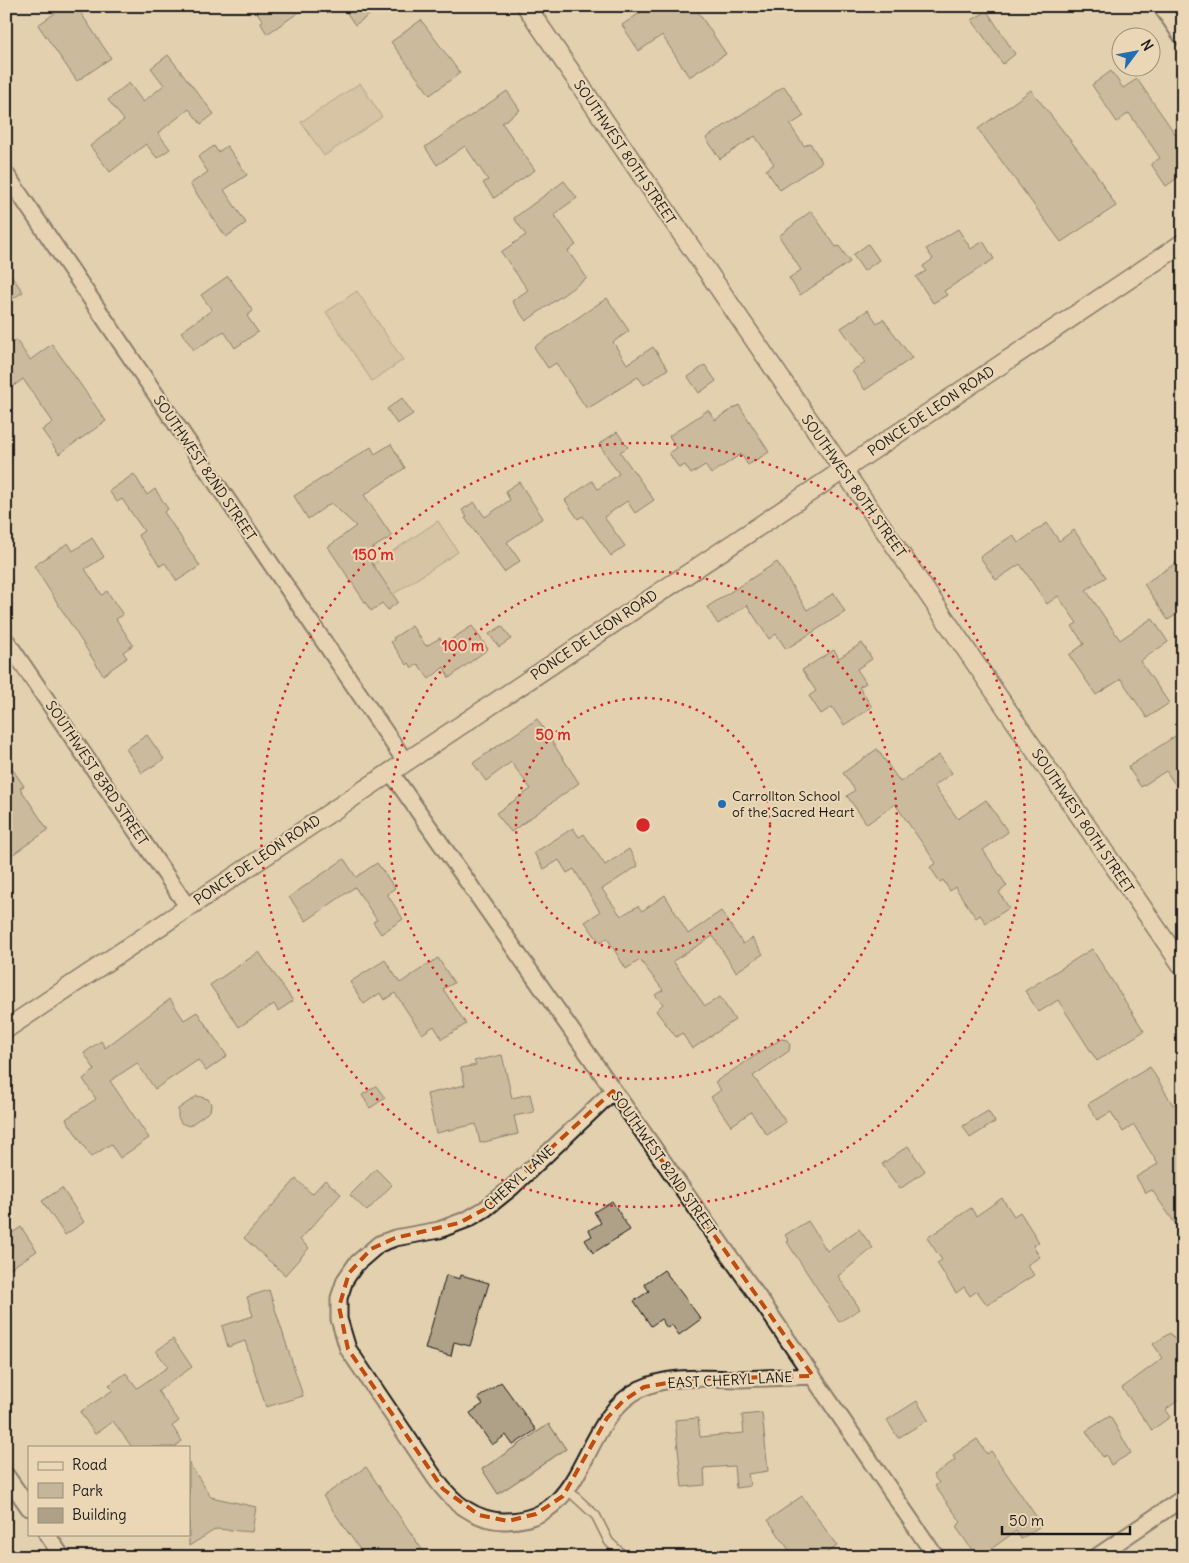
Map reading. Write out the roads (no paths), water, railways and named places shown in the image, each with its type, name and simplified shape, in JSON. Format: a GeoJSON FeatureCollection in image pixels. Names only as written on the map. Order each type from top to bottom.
{"type":"FeatureCollection","features":[{"type":"Feature","properties":{"kind":"street","name":"SOUTHWEST 80TH STREET"},"geometry":{"type":"LineString","coordinates":[[526,6],[1183,967]]}},
{"type":"Feature","properties":{"kind":"street"},"geometry":{"type":"LineString","coordinates":[[1161,6],[1183,38]]}},
{"type":"Feature","properties":{"kind":"street","name":"SOUTHWEST 82ND STREET"},"geometry":{"type":"LineString","coordinates":[[6,174],[404,761]]}},
{"type":"Feature","properties":{"kind":"street","name":"PONCE DE LEON ROAD"},"geometry":{"type":"LineString","coordinates":[[6,1029],[404,761],[1183,243]]}},
{"type":"Feature","properties":{"kind":"street","name":"SOUTHWEST 83RD STREET"},"geometry":{"type":"LineString","coordinates":[[6,640],[187,906]]}},
{"type":"Feature","properties":{"kind":"street","name":"SOUTHWEST 82ND STREET"},"geometry":{"type":"LineString","coordinates":[[390,771],[813,1376],[936,1557]]}},
{"type":"Feature","properties":{"kind":"street","name":"CHERYL LANE"},"geometry":{"type":"LineString","coordinates":[[397,1422],[354,1359],[343,1338],[339,1319],[339,1298],[349,1273],[364,1256],[385,1241],[439,1230],[468,1219],[486,1209],[511,1188],[613,1091]]}},
{"type":"Feature","properties":{"kind":"street","name":"EAST CHERYL LANE"},"geometry":{"type":"LineString","coordinates":[[397,1422],[443,1489],[458,1504],[479,1515],[500,1520],[527,1517],[551,1506],[568,1490],[607,1418],[623,1401],[644,1387],[690,1379],[813,1376]]}},
{"type":"Feature","properties":{"kind":"street"},"geometry":{"type":"LineString","coordinates":[[6,1475],[28,1507]]}},
{"type":"Feature","properties":{"kind":"street"},"geometry":{"type":"LineString","coordinates":[[1096,1557],[1183,1498]]}},
{"type":"Feature","properties":{"kind":"street"},"geometry":{"type":"LineString","coordinates":[[48,1536],[62,1557]]}},
{"type":"Feature","properties":{"kind":"lane"},"geometry":{"type":"LineString","coordinates":[[568,1490],[596,1516],[609,1542],[625,1557]]}},
{"type":"Feature","properties":{"kind":"place","name":"Carrollton School of the Sacred Heart"},"geometry":{"type":"Point","coordinates":[722,804]}}]}
